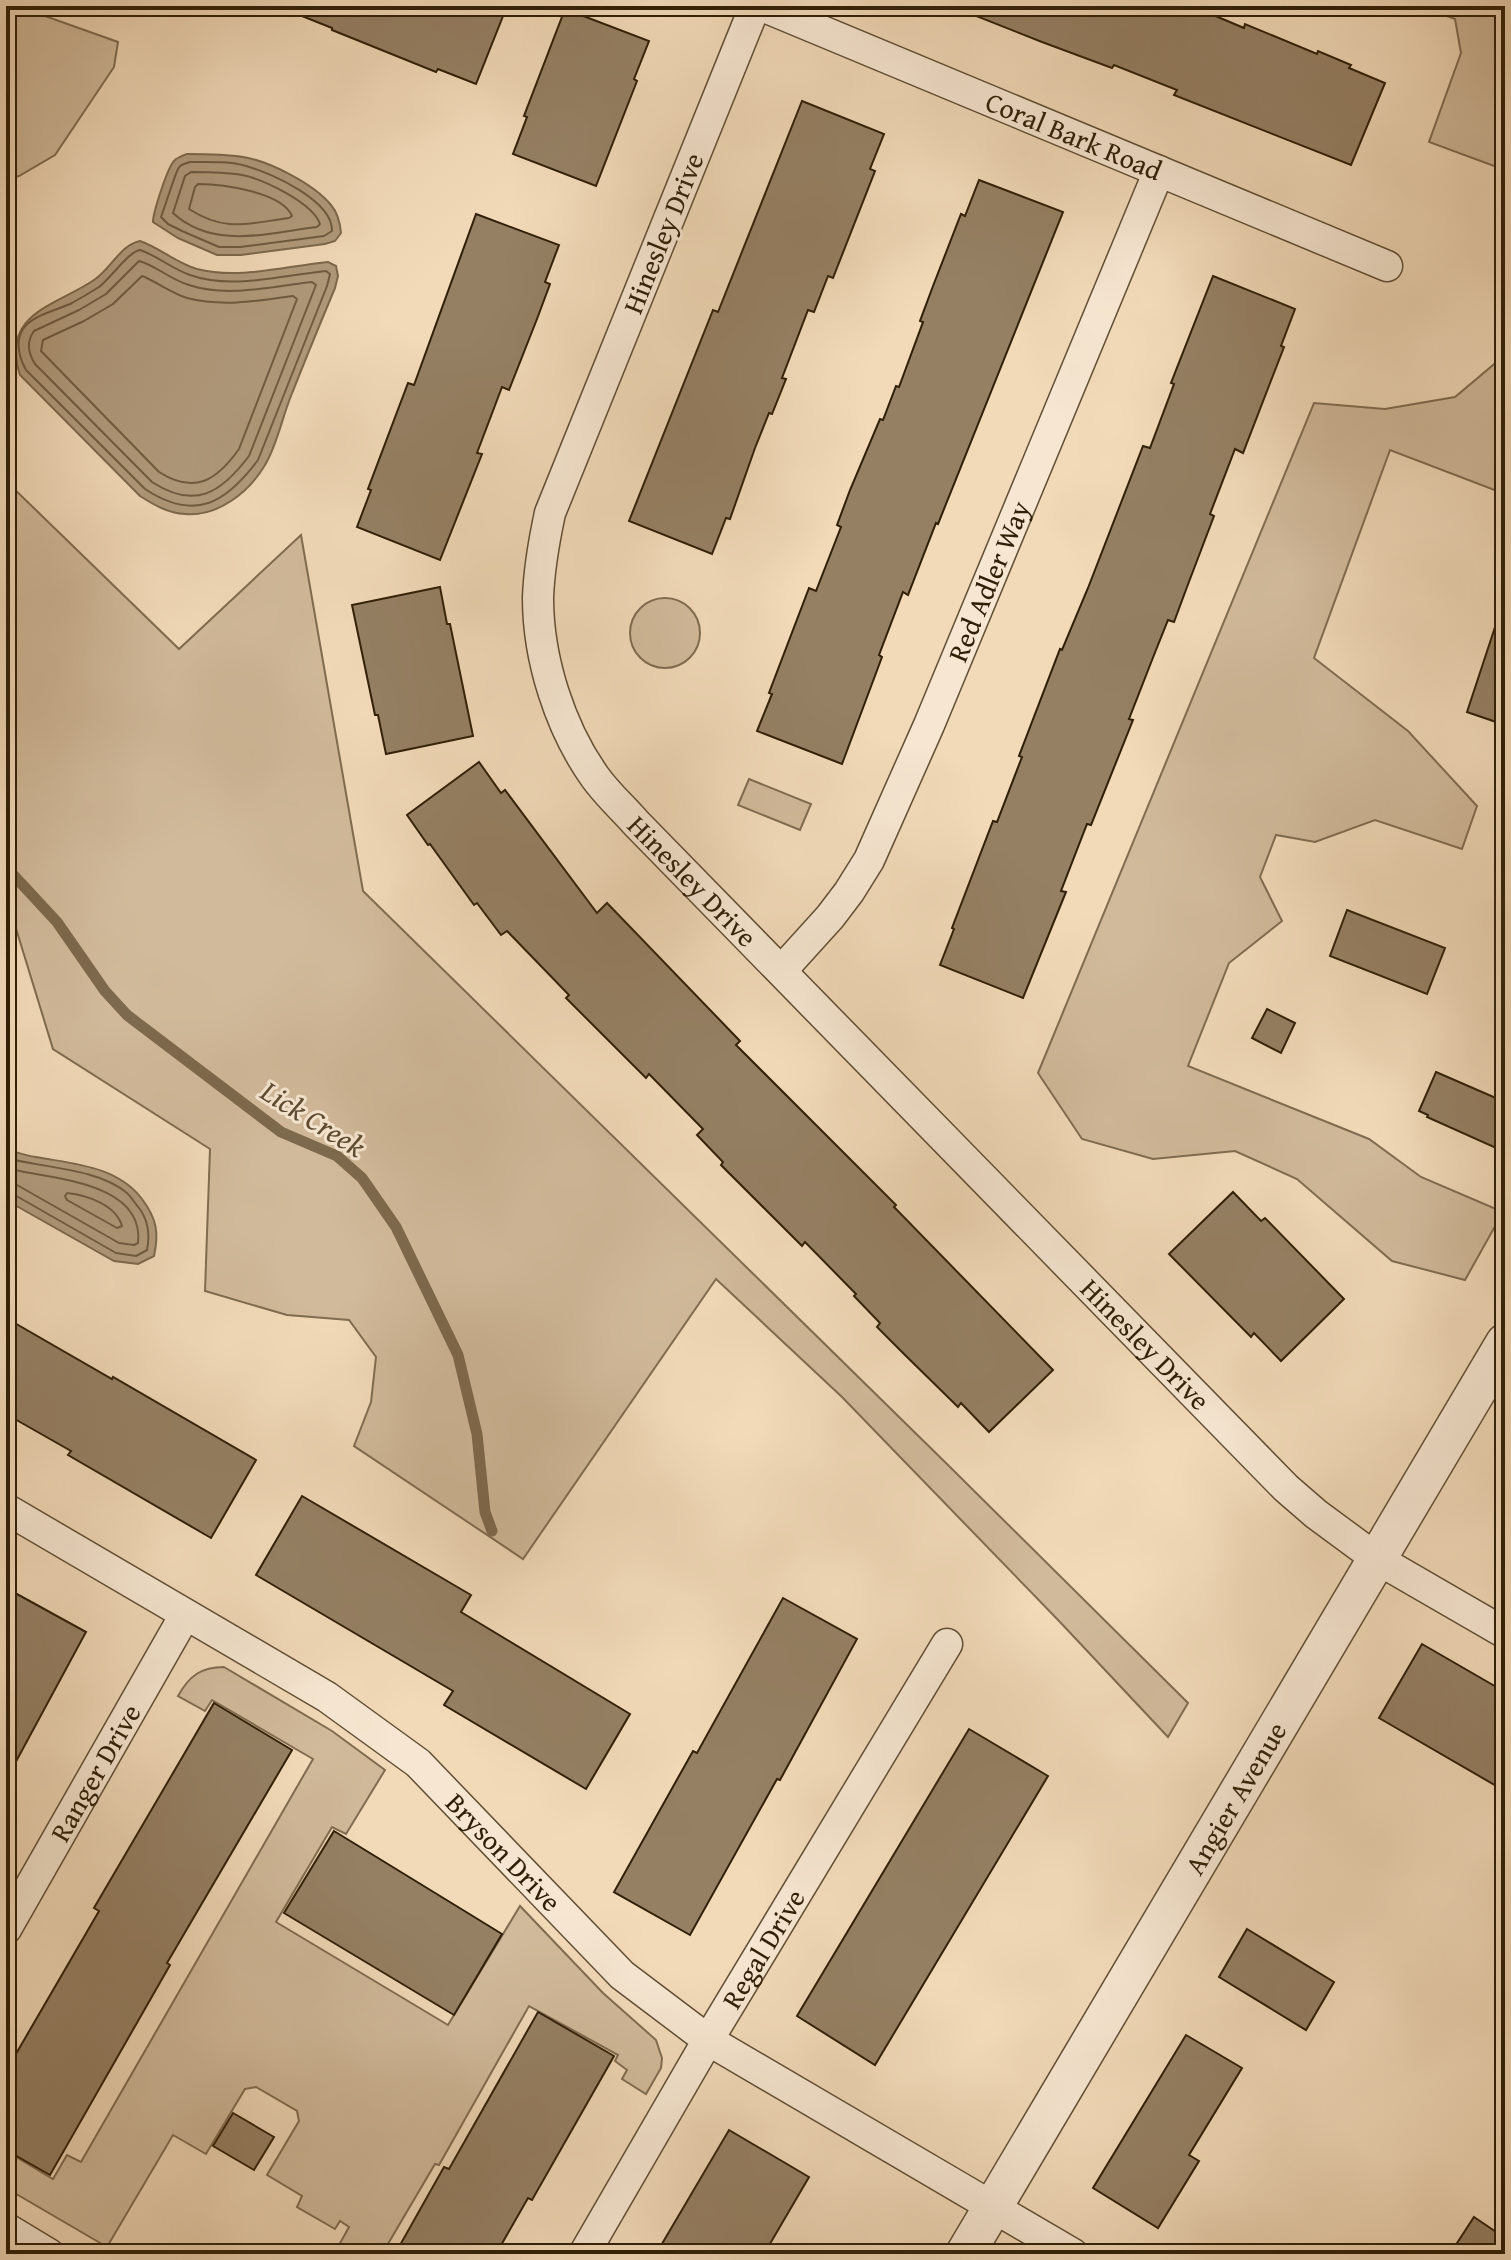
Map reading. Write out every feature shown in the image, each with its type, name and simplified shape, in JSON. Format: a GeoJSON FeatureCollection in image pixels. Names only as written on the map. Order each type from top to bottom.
{"type":"FeatureCollection","features":[{"type":"Feature","properties":{"kind":"street","name":"Hinesley Drive"},"geometry":{"type":"LineString","coordinates":[[755,6],[550,513],[542,551],[538,600],[545,661],[562,721],[595,778],[636,823],[1275,1478],[1316,1514],[1377,1559],[1505,1633]]}},
{"type":"Feature","properties":{"kind":"street","name":"Coral Bark Road"},"geometry":{"type":"LineString","coordinates":[[762,6],[1387,266]]}},
{"type":"Feature","properties":{"kind":"street","name":"Red Adler Way"},"geometry":{"type":"LineString","coordinates":[[782,970],[830,917],[869,860],[929,725],[1159,171]]}},
{"type":"Feature","properties":{"kind":"street","name":"Angier Avenue"},"geometry":{"type":"LineString","coordinates":[[965,2254],[1505,1343]]}},
{"type":"Feature","properties":{"kind":"street","name":"Bryson Drive"},"geometry":{"type":"LineString","coordinates":[[6,1509],[327,1697],[418,1763],[622,1975],[708,2040],[1073,2254]]}},
{"type":"Feature","properties":{"kind":"street","name":"Ranger Drive"},"geometry":{"type":"LineString","coordinates":[[6,1929],[185,1615]]}},
{"type":"Feature","properties":{"kind":"street","name":"Regal Drive"},"geometry":{"type":"LineString","coordinates":[[584,2254],[708,2040],[947,1644]]}},
{"type":"Feature","properties":{"kind":"street"},"geometry":{"type":"LineString","coordinates":[[6,2228],[49,2254]]}},
{"type":"Feature","properties":{"kind":"shaded area"},"geometry":{"type":"Polygon","coordinates":[[[6,6],[17,6],[118,42],[114,67],[55,155],[19,176],[6,179],[6,6]]]}},
{"type":"Feature","properties":{"kind":"shaded area"},"geometry":{"type":"Polygon","coordinates":[[[1421,6],[1505,6],[1505,170],[1429,142],[1461,53],[1455,19],[1421,6]]]}},
{"type":"Feature","properties":{"kind":"shaded area"},"geometry":{"type":"Polygon","coordinates":[[[1505,355],[1505,494],[1390,450],[1314,658],[1408,731],[1477,806],[1462,849],[1375,820],[1315,842],[1276,835],[1260,877],[1282,921],[1229,963],[1188,1066],[1369,1139],[1421,1177],[1503,1212],[1465,1280],[1392,1261],[1297,1179],[1235,1151],[1153,1159],[1082,1139],[1038,1073],[1314,403],[1385,409],[1455,397],[1505,355]]]}},
{"type":"Feature","properties":{"kind":"shaded area"},"geometry":{"type":"Polygon","coordinates":[[[6,481],[179,649],[301,535],[363,891],[1188,1703],[1168,1737],[842,1397],[716,1279],[523,1559],[354,1446],[371,1402],[376,1357],[349,1320],[287,1315],[205,1291],[210,1149],[53,1049],[6,896],[6,481]]]}},
{"type":"Feature","properties":{"kind":"shaded area"},"geometry":{"type":"Polygon","coordinates":[[[658,598],[672,598],[694,613],[700,633],[698,646],[690,658],[672,668],[658,668],[636,653],[630,640],[630,626],[645,604],[658,598]]]}},
{"type":"Feature","properties":{"kind":"shaded area"},"geometry":{"type":"Polygon","coordinates":[[[749,779],[811,804],[800,830],[738,805],[749,779]]]}},
{"type":"Feature","properties":{"kind":"shaded area"},"geometry":{"type":"Polygon","coordinates":[[[224,1667],[332,1731],[385,1770],[346,1834],[332,1827],[276,1922],[448,2025],[520,1906],[603,1993],[656,2040],[662,2058],[661,2068],[646,2094],[622,2079],[627,2070],[615,2061],[618,2055],[529,2006],[439,2165],[435,2164],[382,2254],[334,2254],[349,2227],[340,2221],[335,2229],[297,2207],[302,2196],[267,2175],[299,2121],[297,2111],[256,2087],[245,2089],[206,2154],[173,2135],[107,2247],[6,2188],[6,2151],[53,2179],[67,2155],[81,2162],[313,1759],[212,1700],[205,1711],[178,1696],[196,1674],[224,1667]]]}},
{"type":"Feature","properties":{"kind":"water"},"geometry":{"type":"Polygon","coordinates":[[[187,154],[243,157],[290,175],[314,189],[331,205],[341,233],[335,241],[325,244],[241,255],[217,255],[178,238],[153,222],[172,164],[175,159],[187,154]]]}},
{"type":"Feature","properties":{"kind":"water"},"geometry":{"type":"Polygon","coordinates":[[[140,241],[189,266],[213,272],[246,273],[328,262],[336,266],[338,276],[335,288],[269,457],[258,475],[231,501],[197,514],[173,512],[140,496],[20,375],[16,354],[18,338],[25,325],[35,314],[94,280],[121,252],[140,241]]]}},
{"type":"Feature","properties":{"kind":"water"},"geometry":{"type":"Polygon","coordinates":[[[6,1149],[94,1168],[132,1188],[154,1220],[154,1256],[138,1264],[114,1261],[6,1200],[6,1149]]]}},
{"type":"Feature","properties":{"kind":"building"},"geometry":{"type":"Polygon","coordinates":[[[282,6],[507,6],[476,84],[438,69],[436,72],[282,6]]]}},
{"type":"Feature","properties":{"kind":"building"},"geometry":{"type":"Polygon","coordinates":[[[957,6],[1192,6],[1244,28],[1245,24],[1317,54],[1318,51],[1385,83],[1351,165],[1174,95],[1177,90],[1114,65],[1112,68],[1042,42],[957,6]]]}},
{"type":"Feature","properties":{"kind":"building"},"geometry":{"type":"Polygon","coordinates":[[[565,9],[649,41],[634,79],[637,81],[596,186],[513,154],[527,117],[524,116],[565,9]]]}},
{"type":"Feature","properties":{"kind":"building"},"geometry":{"type":"Polygon","coordinates":[[[802,101],[884,134],[870,169],[875,171],[833,278],[828,276],[814,312],[808,310],[782,378],[786,379],[755,448],[730,519],[726,518],[712,554],[629,521],[713,310],[718,312],[802,101]]]}},
{"type":"Feature","properties":{"kind":"building"},"geometry":{"type":"Polygon","coordinates":[[[979,180],[1063,212],[938,524],[908,595],[903,592],[842,764],[757,731],[809,588],[816,591],[841,527],[837,525],[850,490],[880,419],[883,420],[896,386],[899,387],[933,286],[961,214],[965,216],[979,180]]]}},
{"type":"Feature","properties":{"kind":"building"},"geometry":{"type":"Polygon","coordinates":[[[476,214],[559,245],[545,282],[550,284],[537,319],[509,390],[502,387],[477,453],[482,454],[440,560],[357,527],[408,383],[414,385],[476,214]]]}},
{"type":"Feature","properties":{"kind":"building"},"geometry":{"type":"Polygon","coordinates":[[[1213,276],[1295,309],[1281,346],[1284,347],[1243,453],[1235,449],[1210,514],[1214,516],[1174,622],[1168,620],[1129,719],[1133,720],[1091,825],[1087,824],[1061,891],[1066,892],[1023,998],[940,965],[993,821],[997,822],[1022,757],[1019,756],[1060,649],[1088,588],[1143,446],[1150,448],[1174,384],[1171,383],[1213,276]]]}},
{"type":"Feature","properties":{"kind":"building"},"geometry":{"type":"Polygon","coordinates":[[[440,587],[473,736],[386,754],[352,605],[440,587]]]}},
{"type":"Feature","properties":{"kind":"building"},"geometry":{"type":"Polygon","coordinates":[[[1499,615],[1505,615],[1505,725],[1467,712],[1499,615]]]}},
{"type":"Feature","properties":{"kind":"building"},"geometry":{"type":"Polygon","coordinates":[[[479,762],[501,793],[505,790],[597,913],[607,903],[740,1041],[736,1045],[896,1205],[894,1207],[1053,1370],[989,1432],[961,1403],[958,1407],[877,1327],[880,1323],[854,1296],[856,1294],[805,1242],[802,1246],[721,1165],[723,1162],[697,1135],[703,1129],[649,1074],[646,1078],[566,998],[569,995],[507,931],[501,935],[428,845],[407,815],[479,762]]]}},
{"type":"Feature","properties":{"kind":"building"},"geometry":{"type":"Polygon","coordinates":[[[1347,910],[1445,948],[1427,994],[1330,956],[1347,910]]]}},
{"type":"Feature","properties":{"kind":"building"},"geometry":{"type":"Polygon","coordinates":[[[1267,1009],[1295,1023],[1281,1053],[1252,1038],[1267,1009]]]}},
{"type":"Feature","properties":{"kind":"building"},"geometry":{"type":"Polygon","coordinates":[[[1436,1072],[1505,1102],[1505,1152],[1419,1111],[1436,1072]]]}},
{"type":"Feature","properties":{"kind":"building"},"geometry":{"type":"Polygon","coordinates":[[[1233,1192],[1261,1221],[1265,1218],[1344,1299],[1281,1361],[1254,1333],[1251,1337],[1169,1254],[1233,1192]]]}},
{"type":"Feature","properties":{"kind":"building"},"geometry":{"type":"Polygon","coordinates":[[[6,1318],[256,1460],[211,1538],[68,1455],[71,1451],[6,1414],[6,1318]]]}},
{"type":"Feature","properties":{"kind":"building"},"geometry":{"type":"Polygon","coordinates":[[[302,1496],[471,1595],[461,1612],[630,1714],[586,1789],[444,1705],[453,1691],[256,1575],[302,1496]]]}},
{"type":"Feature","properties":{"kind":"building"},"geometry":{"type":"Polygon","coordinates":[[[6,1588],[86,1632],[6,1780],[6,1588]]]}},
{"type":"Feature","properties":{"kind":"building"},"geometry":{"type":"Polygon","coordinates":[[[783,1598],[857,1639],[690,1935],[614,1892],[693,1751],[697,1753],[783,1598]]]}},
{"type":"Feature","properties":{"kind":"building"},"geometry":{"type":"Polygon","coordinates":[[[1422,1644],[1505,1692],[1505,1791],[1379,1718],[1422,1644]]]}},
{"type":"Feature","properties":{"kind":"building"},"geometry":{"type":"Polygon","coordinates":[[[214,1703],[292,1750],[167,1963],[170,1965],[50,2175],[6,2150],[6,2071],[99,1911],[94,1908],[214,1703]]]}},
{"type":"Feature","properties":{"kind":"building"},"geometry":{"type":"Polygon","coordinates":[[[969,1729],[1048,1776],[875,2065],[797,2016],[969,1729]]]}},
{"type":"Feature","properties":{"kind":"building"},"geometry":{"type":"Polygon","coordinates":[[[334,1831],[502,1934],[454,2015],[284,1913],[334,1831]]]}},
{"type":"Feature","properties":{"kind":"building"},"geometry":{"type":"Polygon","coordinates":[[[1247,1929],[1334,1982],[1306,2030],[1219,1977],[1247,1929]]]}},
{"type":"Feature","properties":{"kind":"building"},"geometry":{"type":"Polygon","coordinates":[[[538,2012],[614,2056],[532,2200],[528,2198],[496,2254],[395,2254],[444,2167],[449,2169],[538,2012]]]}},
{"type":"Feature","properties":{"kind":"building"},"geometry":{"type":"Polygon","coordinates":[[[1186,2035],[1242,2068],[1189,2155],[1199,2161],[1158,2228],[1093,2188],[1186,2035]]]}},
{"type":"Feature","properties":{"kind":"building"},"geometry":{"type":"Polygon","coordinates":[[[233,2113],[274,2137],[254,2170],[213,2146],[233,2113]]]}},
{"type":"Feature","properties":{"kind":"building"},"geometry":{"type":"Polygon","coordinates":[[[729,2130],[809,2177],[764,2254],[656,2254],[729,2130]]]}},
{"type":"Feature","properties":{"kind":"building"},"geometry":{"type":"Polygon","coordinates":[[[1474,2217],[1505,2238],[1505,2254],[1450,2254],[1474,2217]]]}},
{"type":"Feature","properties":{"kind":"waterway","name":"Lick Creek"},"geometry":{"type":"LineString","coordinates":[[6,867],[57,922],[105,991],[127,1015],[281,1132],[337,1156],[362,1178],[396,1227],[458,1355],[477,1434],[485,1512],[492,1531]]}}]}
